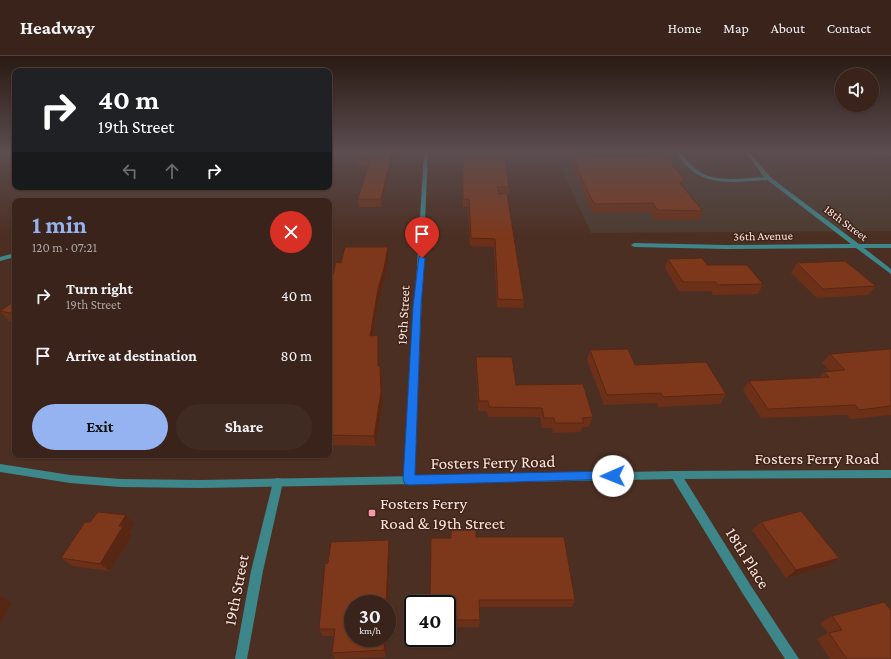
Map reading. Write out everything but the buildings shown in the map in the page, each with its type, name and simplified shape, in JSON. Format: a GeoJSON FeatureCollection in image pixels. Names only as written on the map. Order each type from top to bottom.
{"type":"FeatureCollection","features":[{"type":"Feature","properties":{"kind":"street","name":"19th Street"},"geometry":{"type":"LineString","coordinates":[[409,480],[425,180]]}},
{"type":"Feature","properties":{"kind":"street","name":"18th Street"},"geometry":{"type":"LineString","coordinates":[[771,180],[891,272]]}},
{"type":"Feature","properties":{"kind":"street","name":"36th Avenue"},"geometry":{"type":"LineString","coordinates":[[634,244],[726,248],[891,246]]}},
{"type":"Feature","properties":{"kind":"street"},"geometry":{"type":"LineString","coordinates":[[0,259],[12,256]]}},
{"type":"Feature","properties":{"kind":"street","name":"Fosters Ferry Road"},"geometry":{"type":"LineString","coordinates":[[0,468],[23,473],[70,479],[120,483],[278,482],[676,475],[891,474]]}},
{"type":"Feature","properties":{"kind":"street","name":"18th Place"},"geometry":{"type":"LineString","coordinates":[[676,475],[747,590],[793,659]]}},
{"type":"Feature","properties":{"kind":"street","name":"19th Street"},"geometry":{"type":"LineString","coordinates":[[240,659],[257,571],[278,482]]}},
{"type":"Feature","properties":{"kind":"shaded area"},"geometry":{"type":"Polygon","coordinates":[[[567,180],[891,180],[891,231],[591,233],[567,180]]]}},
{"type":"Feature","properties":{"kind":"place","name":"Fosters Ferry Road & 19th Street"},"geometry":{"type":"Point","coordinates":[372,513]}},
{"type":"Feature","properties":{"kind":"route"},"geometry":{"type":"LineString","coordinates":[[422,258],[417,306],[415,368],[409,453],[409,480],[613,476]]}}]}
